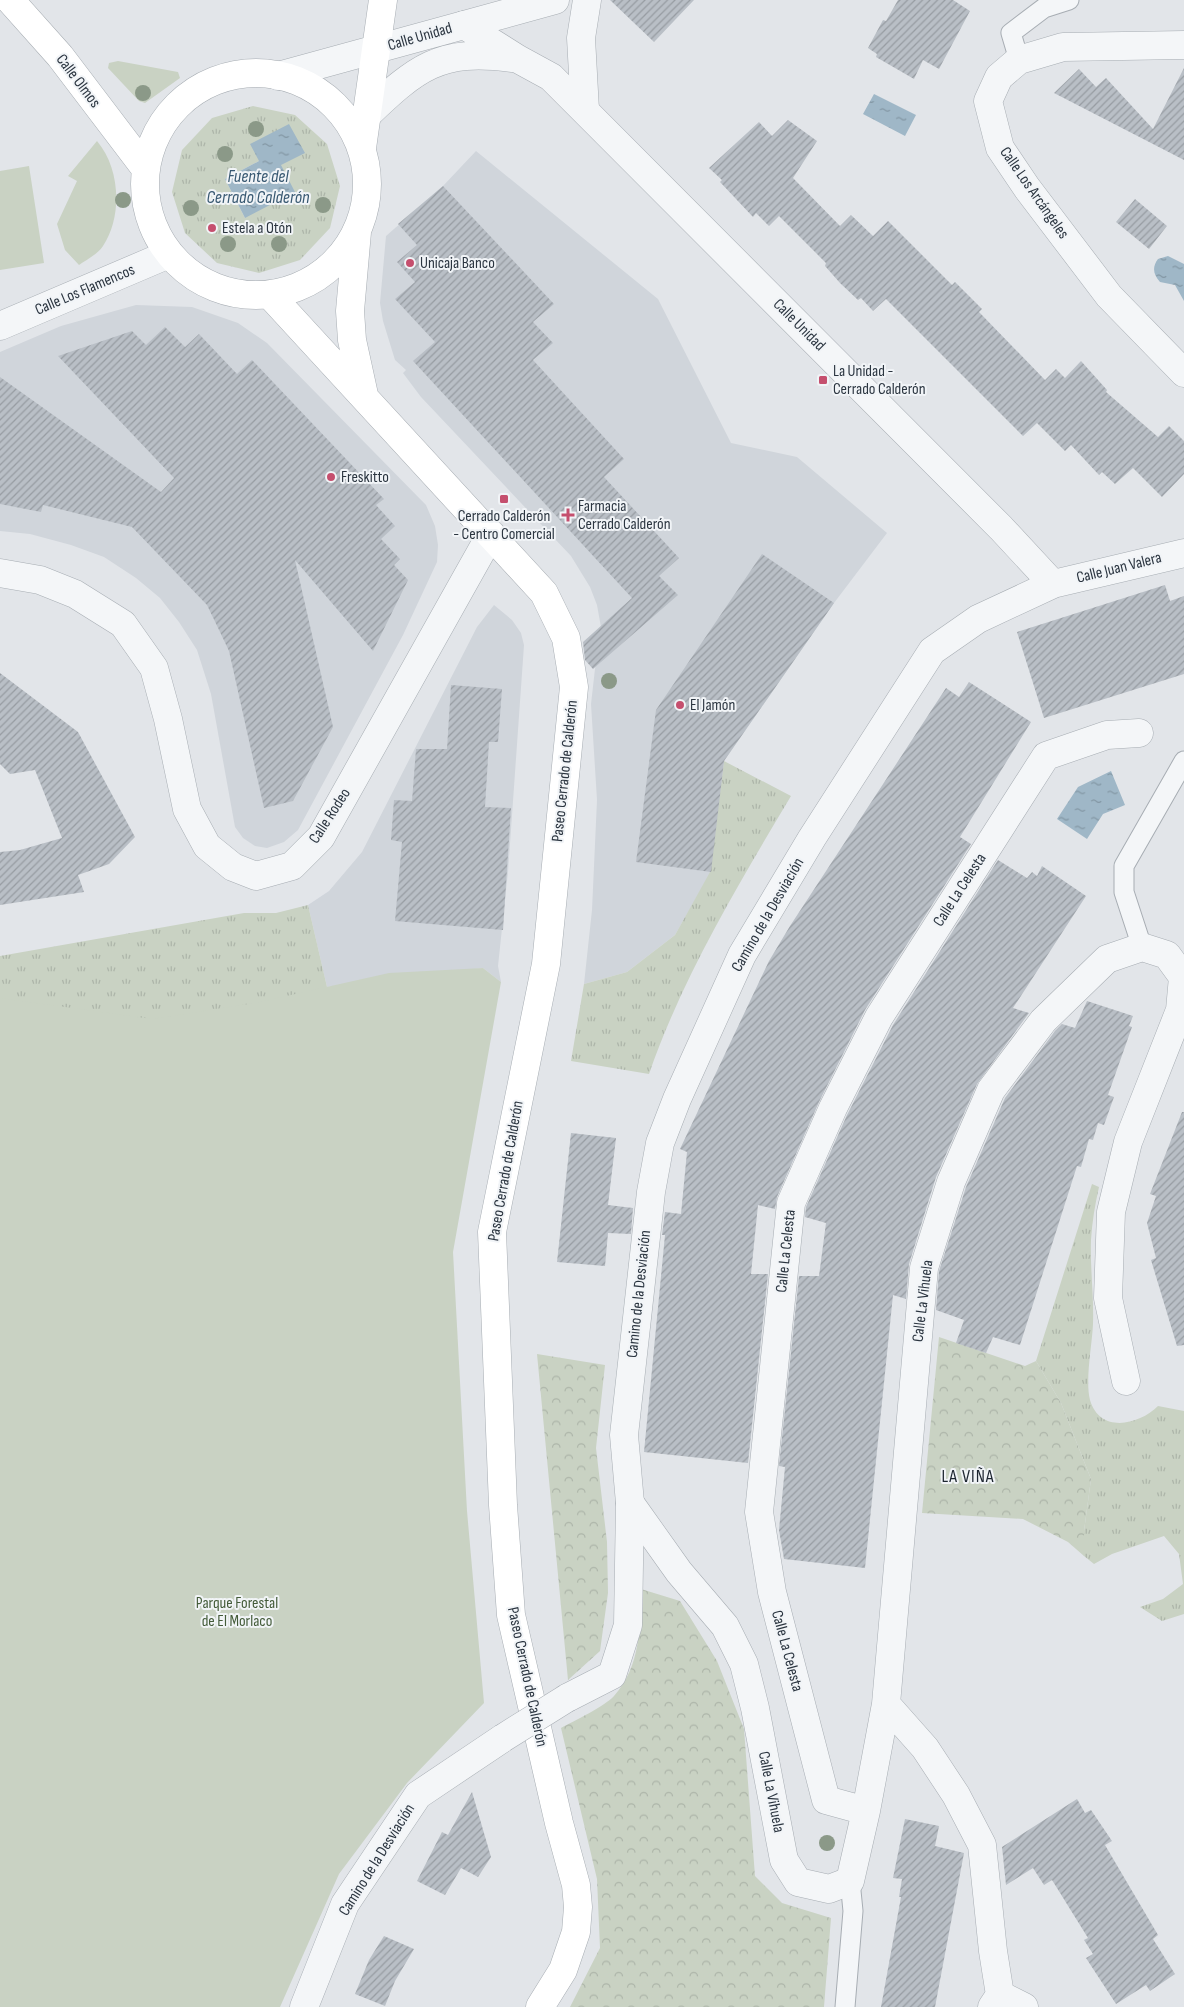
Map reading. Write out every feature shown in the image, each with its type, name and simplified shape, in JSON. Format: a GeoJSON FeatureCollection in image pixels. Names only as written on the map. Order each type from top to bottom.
{"type":"FeatureCollection","features":[{"type":"Feature","properties":{"kind":"main road","name":"Calle Olmos"},"geometry":{"type":"LineString","coordinates":[[10,0],[60,56],[142,164]]}},
{"type":"Feature","properties":{"kind":"main road"},"geometry":{"type":"LineString","coordinates":[[362,148],[383,0]]}},
{"type":"Feature","properties":{"kind":"main road"},"geometry":{"type":"LineString","coordinates":[[256,72],[278,76],[291,78],[322,94],[347,118],[362,148],[368,182],[364,215],[350,246],[327,270],[298,288],[270,295],[240,294],[212,287],[187,272],[163,248],[149,217],[142,164],[166,118],[191,93],[222,77],[256,72]]}},
{"type":"Feature","properties":{"kind":"main road"},"geometry":{"type":"LineString","coordinates":[[358,227],[350,311],[352,340],[364,397]]}},
{"type":"Feature","properties":{"kind":"main road","name":"Paseo Cerrado de Calderón"},"geometry":{"type":"LineString","coordinates":[[270,295],[544,593],[566,638],[574,687],[546,960],[492,1232],[503,1505],[511,1615],[559,1823],[576,1885],[578,1907],[576,1932],[563,1970],[540,2007]]}},
{"type":"Feature","properties":{"kind":"street","name":"Calle Unidad"},"geometry":{"type":"LineString","coordinates":[[278,76],[555,0]]}},
{"type":"Feature","properties":{"kind":"street"},"geometry":{"type":"LineString","coordinates":[[585,110],[581,38],[587,0]]}},
{"type":"Feature","properties":{"kind":"street","name":"Calle Unidad"},"geometry":{"type":"LineString","coordinates":[[464,25],[551,78],[585,110],[1001,528],[1053,584]]}},
{"type":"Feature","properties":{"kind":"street","name":"Calle Los Arcángeles"},"geometry":{"type":"LineString","coordinates":[[1184,44],[1063,47],[1019,60],[999,77],[988,101],[1000,148],[1027,188],[1109,296],[1184,373]]}},
{"type":"Feature","properties":{"kind":"street","name":"Calle Unidad"},"geometry":{"type":"LineString","coordinates":[[367,115],[399,85],[426,67],[452,57],[482,54],[518,59]]}},
{"type":"Feature","properties":{"kind":"street","name":"Calle Los Flamencos"},"geometry":{"type":"LineString","coordinates":[[0,326],[169,254]]}},
{"type":"Feature","properties":{"kind":"street","name":"Calle Rodeo"},"geometry":{"type":"LineString","coordinates":[[0,573],[40,580],[75,594],[122,624],[154,668],[168,719],[187,809],[194,824],[206,846],[233,867],[256,876],[292,866],[321,837],[491,534]]}},
{"type":"Feature","properties":{"kind":"street","name":"Calle Juan Valera"},"geometry":{"type":"LineString","coordinates":[[1053,584],[1184,553]]}},
{"type":"Feature","properties":{"kind":"street","name":"Camino de la Desviación"},"geometry":{"type":"LineString","coordinates":[[304,2007],[345,1904],[418,1795],[567,1698],[612,1675],[628,1626],[630,1503],[624,1435],[651,1192],[660,1143],[677,1099],[739,962],[812,838],[932,651],[978,619],[1053,584]]}},
{"type":"Feature","properties":{"kind":"street","name":"Calle La Celesta"},"geometry":{"type":"LineString","coordinates":[[866,1811],[826,1800],[772,1592],[759,1512],[791,1203],[833,1108],[879,1016],[1046,756],[1107,735],[1139,733]]}},
{"type":"Feature","properties":{"kind":"street"},"geometry":{"type":"LineString","coordinates":[[1126,1381],[1108,1298],[1111,1212],[1128,1142],[1180,1010],[1183,977],[1167,954],[1142,947]]}},
{"type":"Feature","properties":{"kind":"street","name":"Calle La Vihuela"},"geometry":{"type":"LineString","coordinates":[[630,1503],[679,1572],[725,1626],[744,1664],[755,1708],[784,1860],[798,1882],[828,1889],[850,1881],[866,1811],[886,1704],[924,1268],[951,1182],[991,1090],[1043,1021],[1107,959],[1142,947]]}},
{"type":"Feature","properties":{"kind":"street"},"geometry":{"type":"LineString","coordinates":[[886,1704],[926,1748],[956,1795],[982,1845],[996,2001],[1024,2007]]}},
{"type":"Feature","properties":{"kind":"lane"},"geometry":{"type":"LineString","coordinates":[[1019,60],[1010,33],[1044,8],[1069,0]]}},
{"type":"Feature","properties":{"kind":"lane"},"geometry":{"type":"LineString","coordinates":[[1142,947],[1124,892],[1124,866],[1184,761]]}},
{"type":"Feature","properties":{"kind":"lane"},"geometry":{"type":"LineString","coordinates":[[844,2007],[853,1911],[850,1881]]}},
{"type":"Feature","properties":{"kind":"shaded area"},"geometry":{"type":"Polygon","coordinates":[[[476,151],[658,299],[731,443],[797,457],[887,533],[834,603],[724,761],[711,872],[675,935],[627,972],[584,984],[592,910],[597,800],[591,704],[596,664],[601,662],[604,644],[597,605],[590,587],[571,556],[421,397],[403,373],[406,370],[395,360],[383,321],[380,303],[386,236],[443,186],[476,151]]]}},
{"type":"Feature","properties":{"kind":"shaded area"},"geometry":{"type":"Polygon","coordinates":[[[136,305],[192,307],[238,323],[267,343],[426,505],[435,526],[438,545],[437,562],[403,635],[298,830],[284,842],[267,848],[255,846],[243,838],[235,827],[211,694],[197,650],[179,622],[160,598],[136,578],[104,557],[71,545],[30,534],[0,531],[0,352],[61,326],[136,305]]]}},
{"type":"Feature","properties":{"kind":"shaded area"},"geometry":{"type":"Polygon","coordinates":[[[494,605],[512,620],[521,633],[524,645],[508,872],[498,966],[501,982],[483,968],[327,987],[308,905],[329,891],[362,852],[477,627],[494,605]]]}},
{"type":"Feature","properties":{"kind":"green space"},"geometry":{"type":"Polygon","coordinates":[[[118,61],[178,72],[180,78],[145,103],[139,101],[108,68],[109,63],[118,61]]]}},
{"type":"Feature","properties":{"kind":"green space"},"geometry":{"type":"Polygon","coordinates":[[[253,106],[295,115],[327,144],[340,186],[330,228],[300,260],[259,273],[217,263],[185,233],[172,192],[182,150],[212,118],[253,106]],[[259,161],[225,179],[245,218],[259,161]]]}},
{"type":"Feature","properties":{"kind":"green space"},"geometry":{"type":"Polygon","coordinates":[[[97,141],[105,152],[114,178],[116,207],[114,221],[101,249],[79,265],[65,250],[57,224],[77,181],[68,176],[97,141]]]}},
{"type":"Feature","properties":{"kind":"green space"},"geometry":{"type":"Polygon","coordinates":[[[29,166],[44,263],[0,270],[0,171],[29,166]]]}},
{"type":"Feature","properties":{"kind":"green space"},"geometry":{"type":"Polygon","coordinates":[[[724,761],[791,796],[732,897],[695,966],[678,1002],[649,1074],[571,1061],[584,984],[627,972],[675,935],[710,872],[724,761]]]}},
{"type":"Feature","properties":{"kind":"green space"},"geometry":{"type":"Polygon","coordinates":[[[308,905],[327,987],[0,1193],[0,956],[244,913],[276,913],[308,905]]]}},
{"type":"Feature","properties":{"kind":"green space","name":"Parque Forestal de El Morlaco"},"geometry":{"type":"Polygon","coordinates":[[[483,968],[501,982],[453,1252],[467,1511],[484,1703],[407,1783],[339,1874],[280,2007],[0,2007],[0,998],[152,1019],[255,1003],[389,973],[483,968]]]}},
{"type":"Feature","properties":{"kind":"green space"},"geometry":{"type":"Polygon","coordinates":[[[1092,1184],[1099,1187],[1091,1240],[1093,1314],[1088,1373],[1090,1400],[1095,1411],[1102,1418],[1111,1422],[1121,1423],[1141,1418],[1158,1406],[1184,1411],[1184,1614],[1162,1621],[1140,1607],[1163,1599],[1183,1584],[1179,1554],[1164,1536],[1112,1554],[1094,1564],[1084,1556],[1084,1531],[1091,1479],[1061,1403],[1036,1361],[1092,1184]]]}},
{"type":"Feature","properties":{"kind":"green space"},"geometry":{"type":"Polygon","coordinates":[[[939,1337],[1025,1366],[1036,1361],[1061,1403],[1091,1479],[1084,1531],[1084,1556],[1068,1542],[1023,1519],[922,1513],[939,1337]]]}},
{"type":"Feature","properties":{"kind":"green space"},"geometry":{"type":"Polygon","coordinates":[[[537,1354],[605,1365],[596,1448],[607,1542],[608,1593],[600,1651],[568,1680],[537,1354]]]}},
{"type":"Feature","properties":{"kind":"green space"},"geometry":{"type":"Polygon","coordinates":[[[641,1589],[680,1601],[717,1661],[744,1729],[755,1876],[782,1903],[831,1918],[824,2007],[570,2007],[600,1948],[597,1879],[561,1728],[610,1700],[623,1684],[634,1659],[637,1646],[641,1589]]]}},
{"type":"Feature","properties":{"kind":"water"},"geometry":{"type":"Polygon","coordinates":[[[874,94],[916,115],[905,136],[863,114],[874,94]]]}},
{"type":"Feature","properties":{"kind":"water","name":"Fuente del Cerrado Calderón"},"geometry":{"type":"Polygon","coordinates":[[[289,124],[305,153],[281,165],[295,192],[245,218],[225,179],[259,161],[250,144],[289,124]]]}},
{"type":"Feature","properties":{"kind":"water"},"geometry":{"type":"Polygon","coordinates":[[[1168,256],[1184,264],[1184,301],[1175,285],[1160,282],[1156,276],[1154,268],[1158,259],[1168,256]]]}},
{"type":"Feature","properties":{"kind":"water"},"geometry":{"type":"Polygon","coordinates":[[[1111,771],[1125,805],[1103,814],[1087,839],[1057,819],[1078,787],[1111,771]]]}},
{"type":"Feature","properties":{"kind":"building"},"geometry":{"type":"Polygon","coordinates":[[[610,0],[694,0],[654,42],[610,0]]]}},
{"type":"Feature","properties":{"kind":"building"},"geometry":{"type":"Polygon","coordinates":[[[898,0],[953,0],[970,11],[939,69],[923,60],[914,79],[876,57],[877,54],[868,48],[883,20],[886,21],[898,0]]]}},
{"type":"Feature","properties":{"kind":"building"},"geometry":{"type":"Polygon","coordinates":[[[1184,68],[1184,160],[1054,93],[1079,69],[1096,87],[1106,78],[1153,129],[1184,68]]]}},
{"type":"Feature","properties":{"kind":"building"},"geometry":{"type":"Polygon","coordinates":[[[788,120],[817,141],[793,178],[840,226],[851,215],[873,236],[888,221],[952,285],[955,282],[982,309],[979,312],[1045,380],[1056,369],[1065,378],[1081,361],[1107,390],[1106,392],[1158,437],[1169,426],[1184,441],[1184,474],[1162,497],[1133,468],[1115,484],[1102,472],[1099,475],[1071,445],[1065,451],[1037,423],[1023,436],[886,299],[873,311],[861,298],[858,300],[840,283],[825,266],[826,263],[779,216],[769,226],[756,213],[753,217],[720,182],[722,180],[709,168],[759,122],[772,136],[788,120]]]}},
{"type":"Feature","properties":{"kind":"building"},"geometry":{"type":"Polygon","coordinates":[[[443,186],[554,304],[533,322],[553,343],[533,360],[624,459],[604,477],[679,558],[659,576],[678,595],[593,669],[585,660],[583,642],[632,598],[413,361],[435,342],[395,299],[415,282],[397,262],[417,245],[398,224],[443,186]]]}},
{"type":"Feature","properties":{"kind":"building"},"geometry":{"type":"Polygon","coordinates":[[[1135,199],[1167,226],[1149,249],[1116,222],[1135,199]]]}},
{"type":"Feature","properties":{"kind":"building"},"geometry":{"type":"Polygon","coordinates":[[[165,327],[185,347],[199,334],[237,374],[252,360],[384,499],[376,505],[395,526],[381,539],[400,559],[394,565],[408,580],[373,651],[295,560],[333,727],[293,801],[264,808],[229,651],[207,605],[132,527],[43,505],[41,512],[0,504],[0,377],[161,492],[174,478],[58,356],[132,331],[146,345],[165,327]]]}},
{"type":"Feature","properties":{"kind":"building"},"geometry":{"type":"Polygon","coordinates":[[[762,554],[834,603],[724,761],[711,872],[636,862],[656,710],[762,554]]]}},
{"type":"Feature","properties":{"kind":"building"},"geometry":{"type":"Polygon","coordinates":[[[1165,585],[1170,601],[1184,596],[1184,674],[1044,718],[1017,632],[1165,585]]]}},
{"type":"Feature","properties":{"kind":"building"},"geometry":{"type":"Polygon","coordinates":[[[0,673],[78,732],[135,837],[109,864],[78,875],[84,892],[0,905],[0,852],[20,850],[62,838],[35,770],[10,774],[0,764],[0,673]]]}},
{"type":"Feature","properties":{"kind":"building"},"geometry":{"type":"Polygon","coordinates":[[[969,682],[1031,722],[960,837],[971,844],[865,1010],[819,1102],[777,1197],[775,1209],[758,1205],[751,1274],[768,1274],[748,1463],[644,1452],[665,1235],[662,1235],[665,1212],[681,1214],[687,1152],[680,1149],[769,961],[790,926],[946,688],[959,697],[969,682]]]}},
{"type":"Feature","properties":{"kind":"building"},"geometry":{"type":"Polygon","coordinates":[[[451,685],[502,689],[498,742],[489,742],[485,807],[511,808],[503,930],[395,921],[402,842],[391,840],[394,800],[412,801],[416,749],[447,749],[451,685]]]}},
{"type":"Feature","properties":{"kind":"building"},"geometry":{"type":"Polygon","coordinates":[[[998,860],[1027,878],[1032,872],[1037,876],[1042,866],[1086,896],[1013,1008],[1029,1013],[977,1084],[936,1177],[909,1264],[906,1299],[893,1295],[865,1568],[784,1559],[779,1530],[785,1467],[779,1466],[799,1276],[819,1276],[826,1223],[805,1217],[806,1207],[847,1115],[893,1025],[998,860]]]}},
{"type":"Feature","properties":{"kind":"building"},"geometry":{"type":"Polygon","coordinates":[[[1087,1001],[1133,1016],[1129,1026],[1132,1027],[1108,1095],[1114,1097],[1104,1125],[1098,1123],[1093,1140],[1089,1139],[1081,1167],[1077,1166],[1020,1345],[993,1337],[986,1353],[956,1343],[964,1320],[936,1310],[939,1271],[966,1187],[1005,1098],[1062,1024],[1075,1028],[1087,1001]]]}},
{"type":"Feature","properties":{"kind":"building"},"geometry":{"type":"Polygon","coordinates":[[[1182,1112],[1184,1112],[1184,1345],[1177,1346],[1151,1260],[1156,1258],[1147,1223],[1156,1196],[1150,1194],[1182,1112]]]}},
{"type":"Feature","properties":{"kind":"building"},"geometry":{"type":"Polygon","coordinates":[[[571,1133],[616,1138],[608,1205],[633,1208],[631,1234],[608,1233],[605,1266],[557,1262],[571,1133]]]}},
{"type":"Feature","properties":{"kind":"building"},"geometry":{"type":"Polygon","coordinates":[[[472,1792],[491,1857],[478,1877],[461,1868],[445,1895],[417,1881],[442,1832],[448,1835],[472,1792]]]}},
{"type":"Feature","properties":{"kind":"building"},"geometry":{"type":"Polygon","coordinates":[[[1077,1799],[1085,1813],[1091,1810],[1112,1841],[1105,1845],[1158,1935],[1153,1939],[1175,1974],[1150,1991],[1146,1985],[1116,2004],[1086,1958],[1093,1954],[1084,1940],[1088,1938],[1052,1880],[1044,1885],[1033,1868],[1006,1885],[1002,1847],[1077,1799]]]}},
{"type":"Feature","properties":{"kind":"building"},"geometry":{"type":"Polygon","coordinates":[[[905,1819],[939,1826],[935,1846],[964,1853],[935,2007],[881,2007],[901,1897],[899,1897],[902,1879],[893,1878],[905,1819]]]}},
{"type":"Feature","properties":{"kind":"building"},"geometry":{"type":"Polygon","coordinates":[[[384,1936],[414,1949],[395,1981],[385,2006],[355,1994],[369,1960],[384,1936]]]}},
{"type":"Feature","properties":{"kind":"place","name":"Estela a Otón"},"geometry":{"type":"Point","coordinates":[212,228]}},
{"type":"Feature","properties":{"kind":"place","name":"Unicaja Banco"},"geometry":{"type":"Point","coordinates":[410,263]}},
{"type":"Feature","properties":{"kind":"place","name":"La Unidad - Cerrado Calderón"},"geometry":{"type":"Point","coordinates":[823,380]}},
{"type":"Feature","properties":{"kind":"place","name":"Freskitto"},"geometry":{"type":"Point","coordinates":[331,477]}},
{"type":"Feature","properties":{"kind":"place","name":"Cerrado Calderón - Centro Comercial"},"geometry":{"type":"Point","coordinates":[504,499]}},
{"type":"Feature","properties":{"kind":"place","name":"Farmacia Cerrado Calderón"},"geometry":{"type":"Point","coordinates":[568,515]}},
{"type":"Feature","properties":{"kind":"place","name":"El Jamón"},"geometry":{"type":"Point","coordinates":[680,705]}},
{"type":"Feature","properties":{"kind":"district","name":"LA VIÑA"},"geometry":{"type":"Point","coordinates":[968,1476]}}]}
